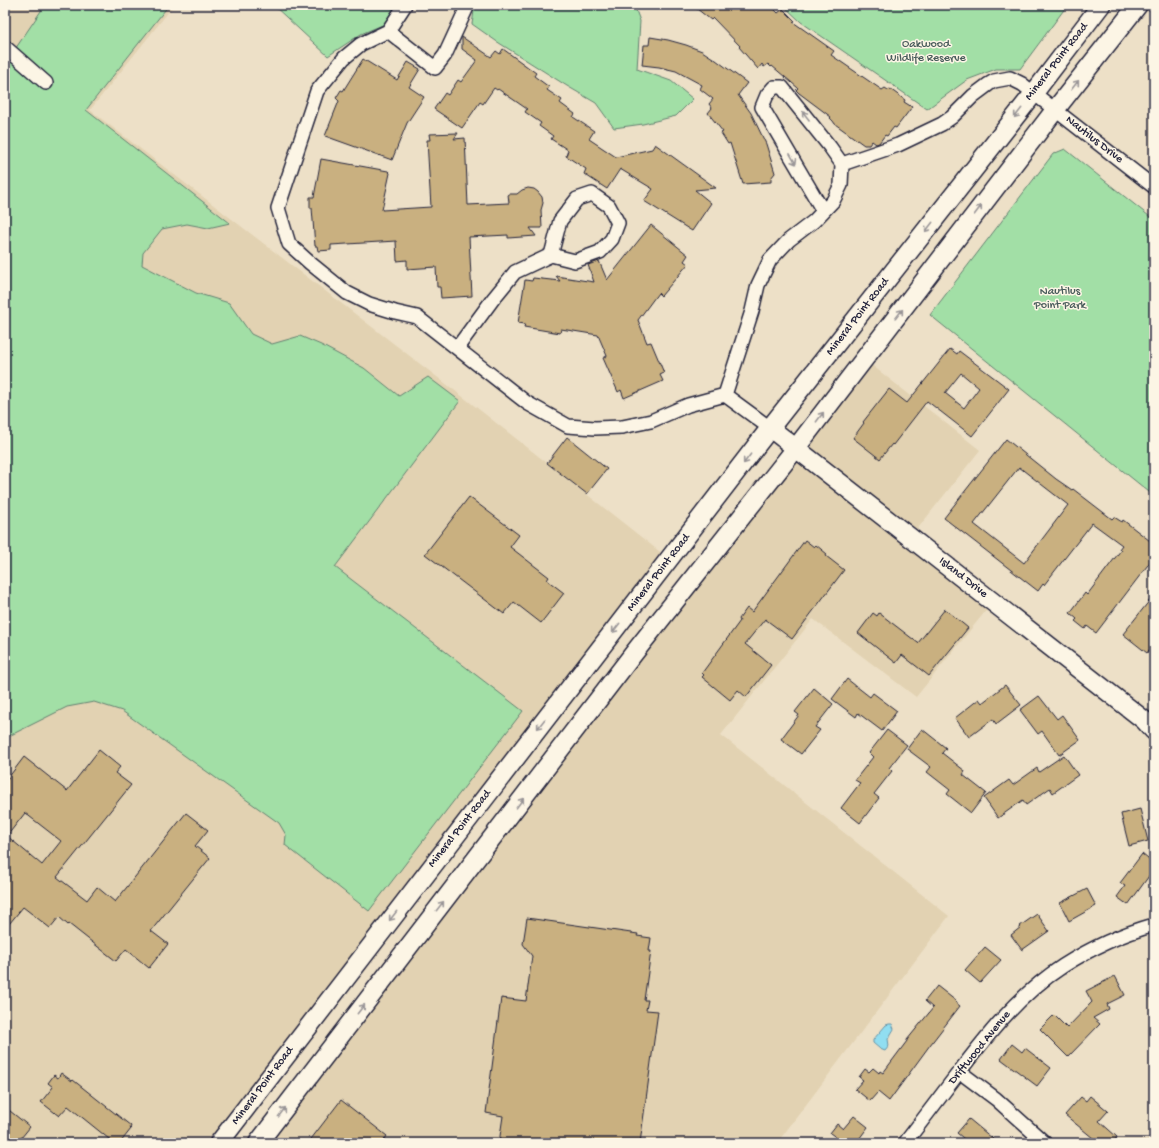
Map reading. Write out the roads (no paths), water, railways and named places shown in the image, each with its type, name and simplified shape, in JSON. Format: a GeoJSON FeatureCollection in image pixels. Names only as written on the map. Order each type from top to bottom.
{"type":"FeatureCollection","features":[{"type":"Feature","properties":{"kind":"main road","name":"Mineral Point Road"},"geometry":{"type":"LineString","coordinates":[[219,1143],[770,428],[1034,93],[1101,5]]}},
{"type":"Feature","properties":{"kind":"main road"},"geometry":{"type":"LineString","coordinates":[[258,1143],[634,653],[796,448],[1055,110],[1138,5]]}},
{"type":"Feature","properties":{"kind":"main road","name":"Island Drive"},"geometry":{"type":"LineString","coordinates":[[770,428],[1144,720],[1154,731]]}},
{"type":"Feature","properties":{"kind":"street"},"geometry":{"type":"LineString","coordinates":[[405,5],[388,31],[361,44],[344,58],[317,91],[278,208],[289,244],[347,293],[370,304],[417,317],[527,403],[568,426],[595,428],[622,427],[651,421],[688,405],[724,395]]}},
{"type":"Feature","properties":{"kind":"street"},"geometry":{"type":"LineString","coordinates":[[388,31],[435,68],[445,55],[468,5]]}},
{"type":"Feature","properties":{"kind":"street"},"geometry":{"type":"LineString","coordinates":[[5,47],[46,83]]}},
{"type":"Feature","properties":{"kind":"street","name":"Nautilus Drive"},"geometry":{"type":"LineString","coordinates":[[842,164],[898,145],[942,124],[952,117],[973,96],[989,84],[994,81],[1010,78],[1014,79],[1034,93],[1154,187]]}},
{"type":"Feature","properties":{"kind":"street"},"geometry":{"type":"LineString","coordinates":[[724,395],[752,311],[758,285],[770,260],[788,240],[814,221],[833,201],[841,185],[842,164],[782,88],[774,87],[767,95],[762,107],[823,211]]}},
{"type":"Feature","properties":{"kind":"street"},"geometry":{"type":"LineString","coordinates":[[457,348],[515,272],[551,254],[576,261],[600,252],[612,239],[618,223],[609,206],[592,194],[577,199],[560,221],[551,254]]}},
{"type":"Feature","properties":{"kind":"street"},"geometry":{"type":"LineString","coordinates":[[724,395],[770,428]]}},
{"type":"Feature","properties":{"kind":"street","name":"Driftwood Avenue"},"geometry":{"type":"LineString","coordinates":[[905,1143],[1001,1020],[1037,986],[1062,966],[1101,945],[1134,931],[1154,925]]}},
{"type":"Feature","properties":{"kind":"street"},"geometry":{"type":"LineString","coordinates":[[960,1072],[996,1099],[1045,1143]]}},
{"type":"Feature","properties":{"kind":"water"},"geometry":{"type":"Polygon","coordinates":[[[892,1024],[894,1029],[888,1039],[889,1046],[885,1051],[873,1043],[873,1040],[886,1025],[892,1024]]]}},
{"type":"Feature","properties":{"kind":"park label","name":"Oakwood Wildlife Reserve"},"geometry":{"type":"Point","coordinates":[926,52]}},
{"type":"Feature","properties":{"kind":"park label","name":"Nautilus Point Park"},"geometry":{"type":"Point","coordinates":[1060,299]}}]}
